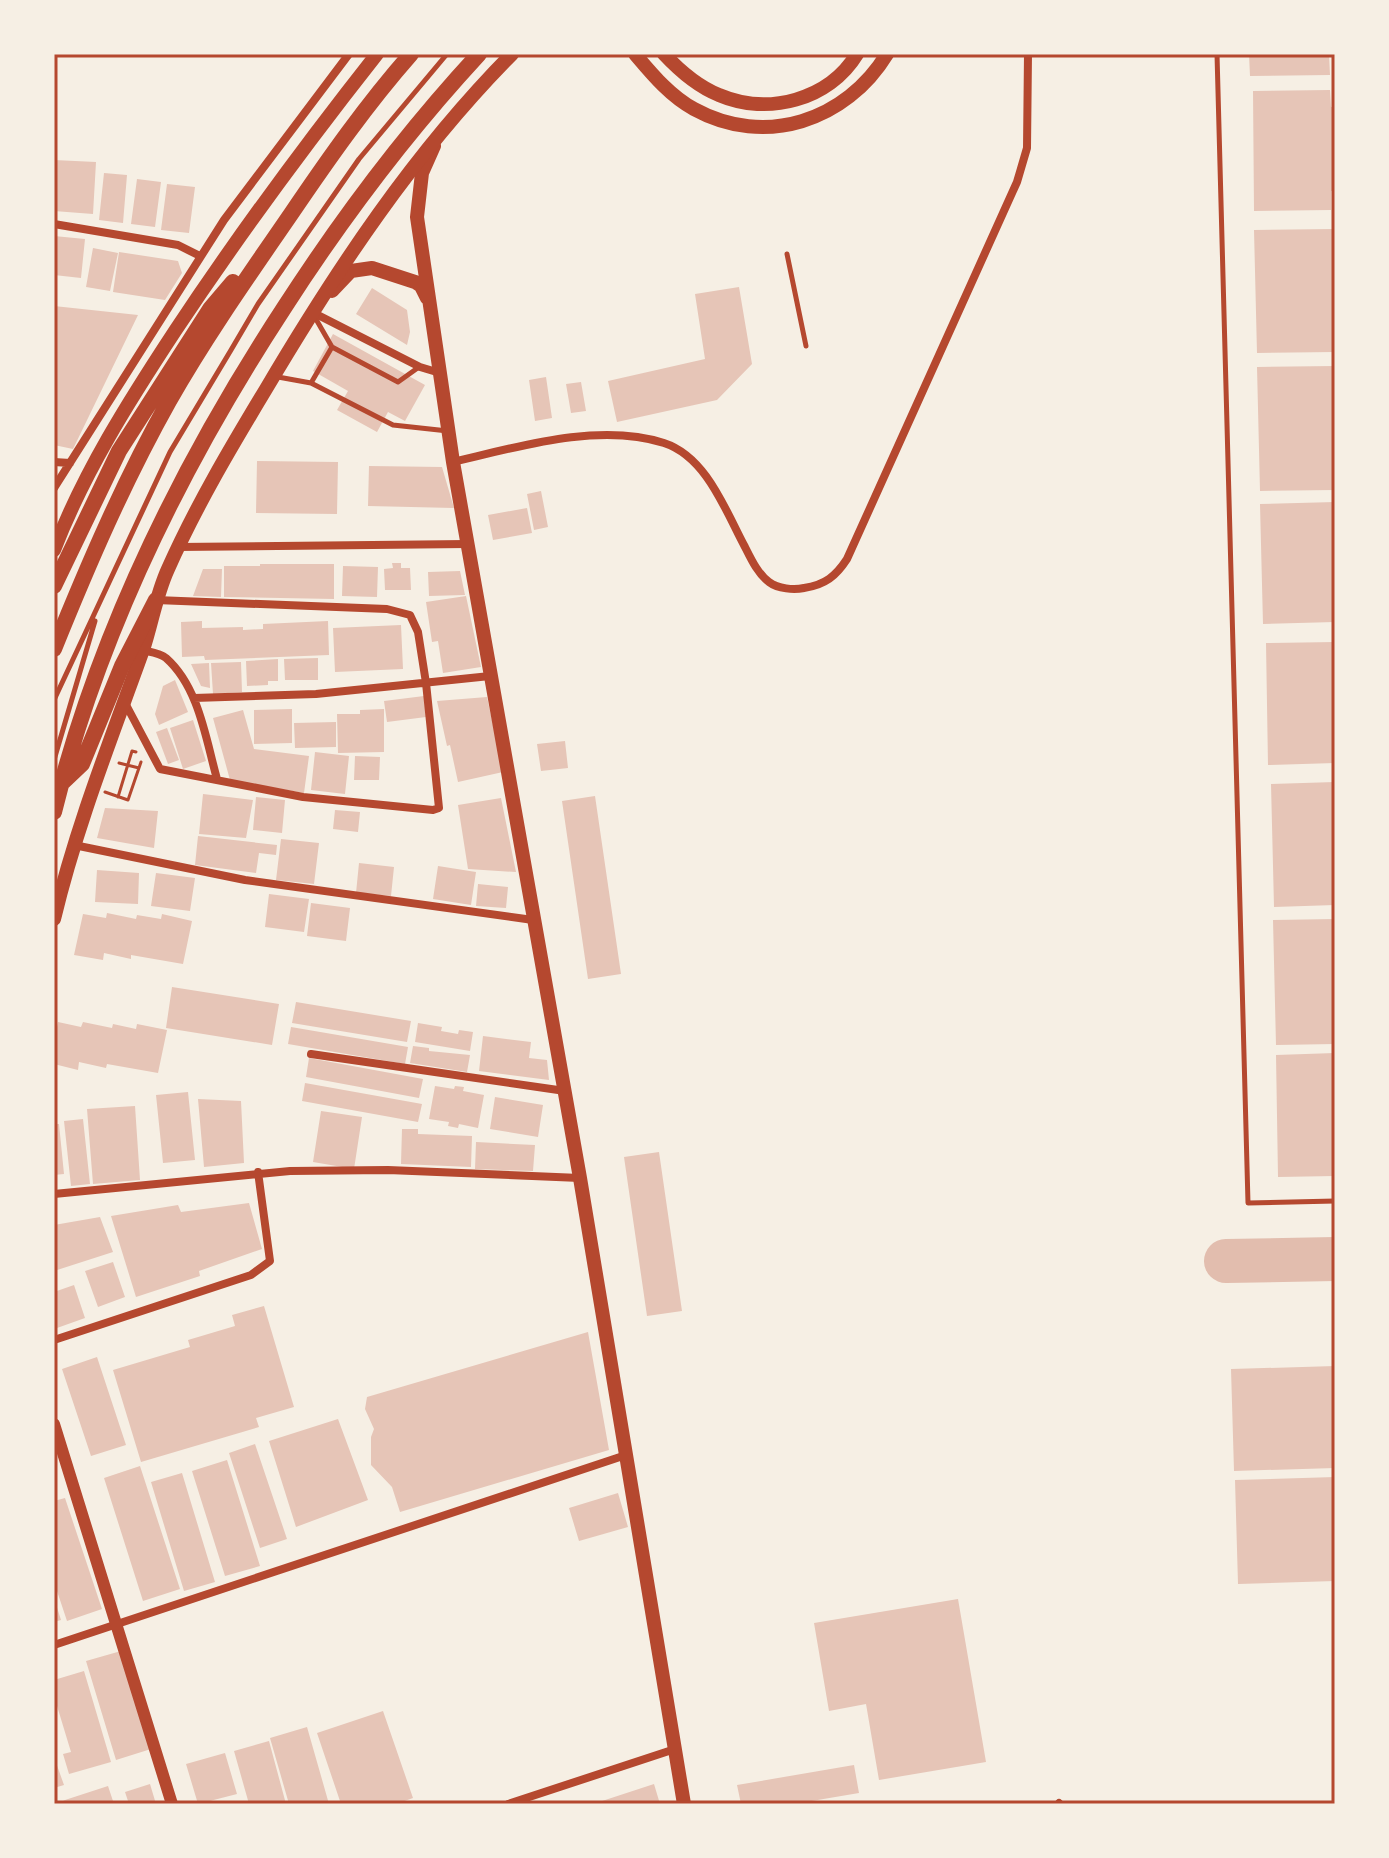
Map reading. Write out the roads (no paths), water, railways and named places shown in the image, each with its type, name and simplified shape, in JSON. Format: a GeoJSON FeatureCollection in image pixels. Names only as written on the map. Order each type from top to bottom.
{"type":"FeatureCollection","features":[{"type":"Feature","properties":{"kind":"highway"},"geometry":{"type":"LineString","coordinates":[[54,649],[95,549],[167,405],[202,345],[353,125],[411,54]]}},
{"type":"Feature","properties":{"kind":"highway"},"geometry":{"type":"LineString","coordinates":[[54,812],[81,719],[119,612],[163,516],[212,423],[341,221],[424,115],[479,54]]}},
{"type":"Feature","properties":{"kind":"highway"},"geometry":{"type":"LineString","coordinates":[[54,586],[119,451],[159,387],[210,309],[234,281],[258,260]]}},
{"type":"Feature","properties":{"kind":"highway"},"geometry":{"type":"LineString","coordinates":[[61,784],[82,764],[127,655],[156,600]]}},
{"type":"Feature","properties":{"kind":"main road"},"geometry":{"type":"LineString","coordinates":[[54,550],[86,477],[137,388],[218,266],[376,54]]}},
{"type":"Feature","properties":{"kind":"main road"},"geometry":{"type":"LineString","coordinates":[[54,919],[74,845],[142,650],[156,600],[178,547],[227,454],[312,312],[374,218],[437,139],[512,54]]}},
{"type":"Feature","properties":{"kind":"main road"},"geometry":{"type":"LineString","coordinates":[[635,54],[672,94],[692,108],[716,120],[764,128],[810,119],[848,100],[869,80],[887,54]]}},
{"type":"Feature","properties":{"kind":"main road"},"geometry":{"type":"LineString","coordinates":[[664,54],[717,95],[764,105],[812,94],[828,86],[842,75],[857,54]]}},
{"type":"Feature","properties":{"kind":"main road"},"geometry":{"type":"LineString","coordinates":[[437,139],[422,173],[417,217],[453,462],[580,1178],[684,1804]]}},
{"type":"Feature","properties":{"kind":"main road"},"geometry":{"type":"LineString","coordinates":[[312,312],[351,271],[372,268],[400,275],[421,286],[432,318]]}},
{"type":"Feature","properties":{"kind":"street"},"geometry":{"type":"LineString","coordinates":[[54,488],[232,208],[349,54]]}},
{"type":"Feature","properties":{"kind":"street"},"geometry":{"type":"LineString","coordinates":[[453,462],[535,443],[586,436],[635,437],[666,444],[700,469],[722,503],[754,565],[770,583],[794,590],[820,586],[839,572],[851,551],[1017,182],[1027,148],[1028,54]]}},
{"type":"Feature","properties":{"kind":"street"},"geometry":{"type":"LineString","coordinates":[[54,224],[178,245],[200,256]]}},
{"type":"Feature","properties":{"kind":"street"},"geometry":{"type":"LineString","coordinates":[[312,312],[420,367],[440,373]]}},
{"type":"Feature","properties":{"kind":"street"},"geometry":{"type":"LineString","coordinates":[[124,378],[137,388]]}},
{"type":"Feature","properties":{"kind":"street"},"geometry":{"type":"LineString","coordinates":[[54,462],[70,463]]}},
{"type":"Feature","properties":{"kind":"street"},"geometry":{"type":"LineString","coordinates":[[178,547],[467,544]]}},
{"type":"Feature","properties":{"kind":"street"},"geometry":{"type":"LineString","coordinates":[[124,701],[160,769],[303,797],[433,810],[439,808],[426,683],[418,632],[410,615],[387,609],[156,600]]}},
{"type":"Feature","properties":{"kind":"street"},"geometry":{"type":"LineString","coordinates":[[142,650],[164,656],[194,698],[217,779]]}},
{"type":"Feature","properties":{"kind":"street"},"geometry":{"type":"LineString","coordinates":[[194,698],[316,694],[490,676]]}},
{"type":"Feature","properties":{"kind":"street"},"geometry":{"type":"LineString","coordinates":[[74,845],[245,880],[533,920]]}},
{"type":"Feature","properties":{"kind":"street"},"geometry":{"type":"LineString","coordinates":[[311,1054],[565,1091]]}},
{"type":"Feature","properties":{"kind":"street"},"geometry":{"type":"LineString","coordinates":[[54,1194],[258,1172],[388,1170],[580,1178]]}},
{"type":"Feature","properties":{"kind":"street"},"geometry":{"type":"LineString","coordinates":[[54,1340],[251,1275],[270,1261],[258,1172]]}},
{"type":"Feature","properties":{"kind":"street"},"geometry":{"type":"LineString","coordinates":[[54,1424],[172,1804]]}},
{"type":"Feature","properties":{"kind":"street"},"geometry":{"type":"LineString","coordinates":[[54,1645],[626,1455]]}},
{"type":"Feature","properties":{"kind":"street"},"geometry":{"type":"LineString","coordinates":[[508,1804],[675,1749]]}},
{"type":"Feature","properties":{"kind":"lane"},"geometry":{"type":"LineString","coordinates":[[54,700],[81,639],[96,616],[170,452],[258,304],[359,159],[447,54]]}},
{"type":"Feature","properties":{"kind":"lane"},"geometry":{"type":"LineString","coordinates":[[1217,54],[1248,1203],[1335,1201]]}},
{"type":"Feature","properties":{"kind":"lane"},"geometry":{"type":"LineString","coordinates":[[787,254],[806,346]]}},
{"type":"Feature","properties":{"kind":"lane"},"geometry":{"type":"LineString","coordinates":[[312,312],[332,347],[398,382],[420,367]]}},
{"type":"Feature","properties":{"kind":"lane"},"geometry":{"type":"LineString","coordinates":[[311,383],[332,347]]}},
{"type":"Feature","properties":{"kind":"lane"},"geometry":{"type":"LineString","coordinates":[[273,376],[311,383],[393,425],[449,431]]}},
{"type":"Feature","properties":{"kind":"lane"},"geometry":{"type":"LineString","coordinates":[[54,760],[96,616]]}}]}
